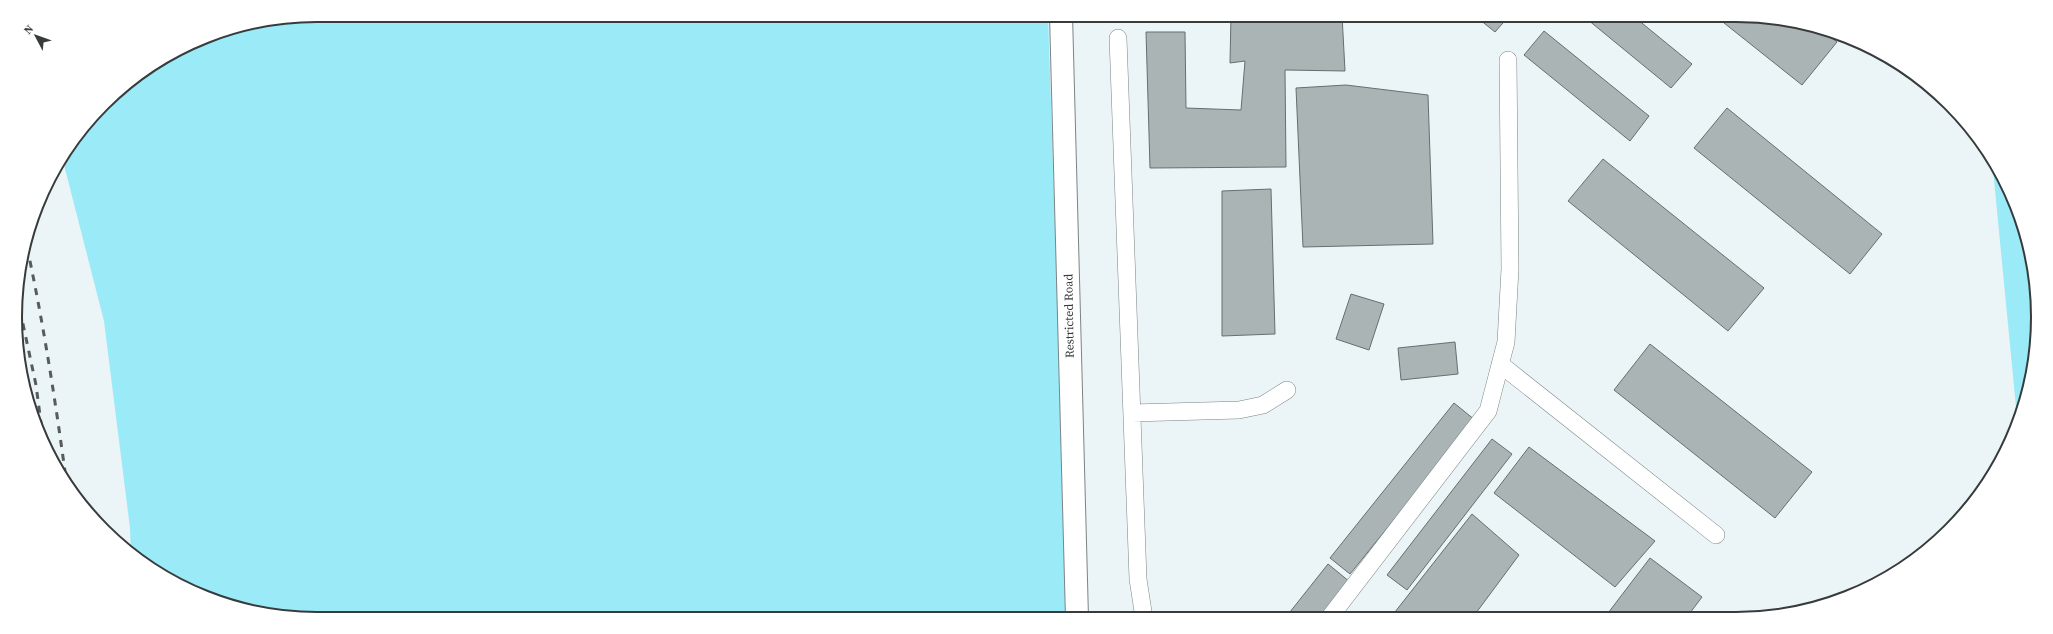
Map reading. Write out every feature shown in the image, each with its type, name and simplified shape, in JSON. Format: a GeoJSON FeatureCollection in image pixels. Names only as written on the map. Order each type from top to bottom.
{"type":"FeatureCollection","features":[{"type":"Feature","properties":{"kind":"street","name":"Restricted Road"},"geometry":{"type":"LineString","coordinates":[[1061,22],[1077,612]]}},
{"type":"Feature","properties":{"kind":"lane"},"geometry":{"type":"LineString","coordinates":[[1118,38],[1138,579],[1143,612]]}},
{"type":"Feature","properties":{"kind":"lane"},"geometry":{"type":"LineString","coordinates":[[1334,612],[1488,411],[1506,342],[1510,269],[1508,60]]}},
{"type":"Feature","properties":{"kind":"lane"},"geometry":{"type":"LineString","coordinates":[[1500,364],[1716,535]]}},
{"type":"Feature","properties":{"kind":"lane"},"geometry":{"type":"LineString","coordinates":[[1132,413],[1239,410],[1263,405],[1287,390]]}},
{"type":"Feature","properties":{"kind":"shaded area"},"geometry":{"type":"Polygon","coordinates":[[[317,22],[1048,22],[1068,612],[317,612],[278,609],[241,602],[204,590],[187,582],[153,562],[131,546],[130,528],[104,321],[64,166],[95,122],[122,95],[137,83],[169,62],[204,44],[222,38],[259,28],[317,22]]]}},
{"type":"Feature","properties":{"kind":"shaded area"},"geometry":{"type":"Polygon","coordinates":[[[1993,174],[2009,204],[2021,241],[2030,298],[2031,317],[2028,356],[2021,393],[2016,408],[1993,174]]]}},
{"type":"Feature","properties":{"kind":"building"},"geometry":{"type":"Polygon","coordinates":[[[1231,22],[1342,22],[1345,71],[1285,70],[1286,167],[1150,168],[1146,32],[1185,32],[1186,108],[1241,110],[1245,61],[1230,63],[1231,22]]]}},
{"type":"Feature","properties":{"kind":"building"},"geometry":{"type":"Polygon","coordinates":[[[1483,22],[1504,22],[1495,32],[1483,22]]]}},
{"type":"Feature","properties":{"kind":"building"},"geometry":{"type":"Polygon","coordinates":[[[1591,22],[1641,22],[1692,64],[1671,88],[1591,22]]]}},
{"type":"Feature","properties":{"kind":"building"},"geometry":{"type":"Polygon","coordinates":[[[1723,22],[1755,23],[1794,28],[1831,38],[1837,42],[1802,85],[1723,22]]]}},
{"type":"Feature","properties":{"kind":"building"},"geometry":{"type":"Polygon","coordinates":[[[1544,31],[1649,116],[1630,141],[1524,55],[1544,31]]]}},
{"type":"Feature","properties":{"kind":"building"},"geometry":{"type":"Polygon","coordinates":[[[1346,85],[1428,95],[1433,244],[1303,247],[1296,88],[1346,85]]]}},
{"type":"Feature","properties":{"kind":"building"},"geometry":{"type":"Polygon","coordinates":[[[1727,108],[1882,234],[1850,274],[1694,148],[1727,108]]]}},
{"type":"Feature","properties":{"kind":"building"},"geometry":{"type":"Polygon","coordinates":[[[1603,159],[1764,288],[1728,331],[1568,201],[1603,159]]]}},
{"type":"Feature","properties":{"kind":"building"},"geometry":{"type":"Polygon","coordinates":[[[1271,189],[1275,334],[1222,336],[1222,191],[1271,189]]]}},
{"type":"Feature","properties":{"kind":"building"},"geometry":{"type":"Polygon","coordinates":[[[1351,294],[1384,304],[1369,350],[1336,339],[1351,294]]]}},
{"type":"Feature","properties":{"kind":"building"},"geometry":{"type":"Polygon","coordinates":[[[1455,342],[1458,374],[1401,380],[1398,348],[1455,342]]]}},
{"type":"Feature","properties":{"kind":"building"},"geometry":{"type":"Polygon","coordinates":[[[1650,344],[1812,472],[1775,518],[1614,390],[1650,344]]]}},
{"type":"Feature","properties":{"kind":"building"},"geometry":{"type":"Polygon","coordinates":[[[1454,403],[1475,420],[1350,574],[1330,558],[1454,403]]]}},
{"type":"Feature","properties":{"kind":"building"},"geometry":{"type":"Polygon","coordinates":[[[1492,439],[1512,454],[1407,590],[1387,575],[1492,439]]]}},
{"type":"Feature","properties":{"kind":"building"},"geometry":{"type":"Polygon","coordinates":[[[1529,447],[1655,541],[1615,587],[1494,493],[1529,447]]]}},
{"type":"Feature","properties":{"kind":"building"},"geometry":{"type":"Polygon","coordinates":[[[1472,514],[1519,555],[1477,612],[1395,612],[1472,514]]]}},
{"type":"Feature","properties":{"kind":"building"},"geometry":{"type":"Polygon","coordinates":[[[1650,558],[1702,597],[1691,612],[1609,612],[1650,558]]]}},
{"type":"Feature","properties":{"kind":"building"},"geometry":{"type":"Polygon","coordinates":[[[1328,564],[1350,582],[1326,612],[1290,612],[1328,564]]]}},
{"type":"Feature","properties":{"kind":"railway"},"geometry":{"type":"LineString","coordinates":[[29,256],[39,306],[64,468]]}},
{"type":"Feature","properties":{"kind":"railway"},"geometry":{"type":"LineString","coordinates":[[22,320],[36,385],[40,420]]}}]}
